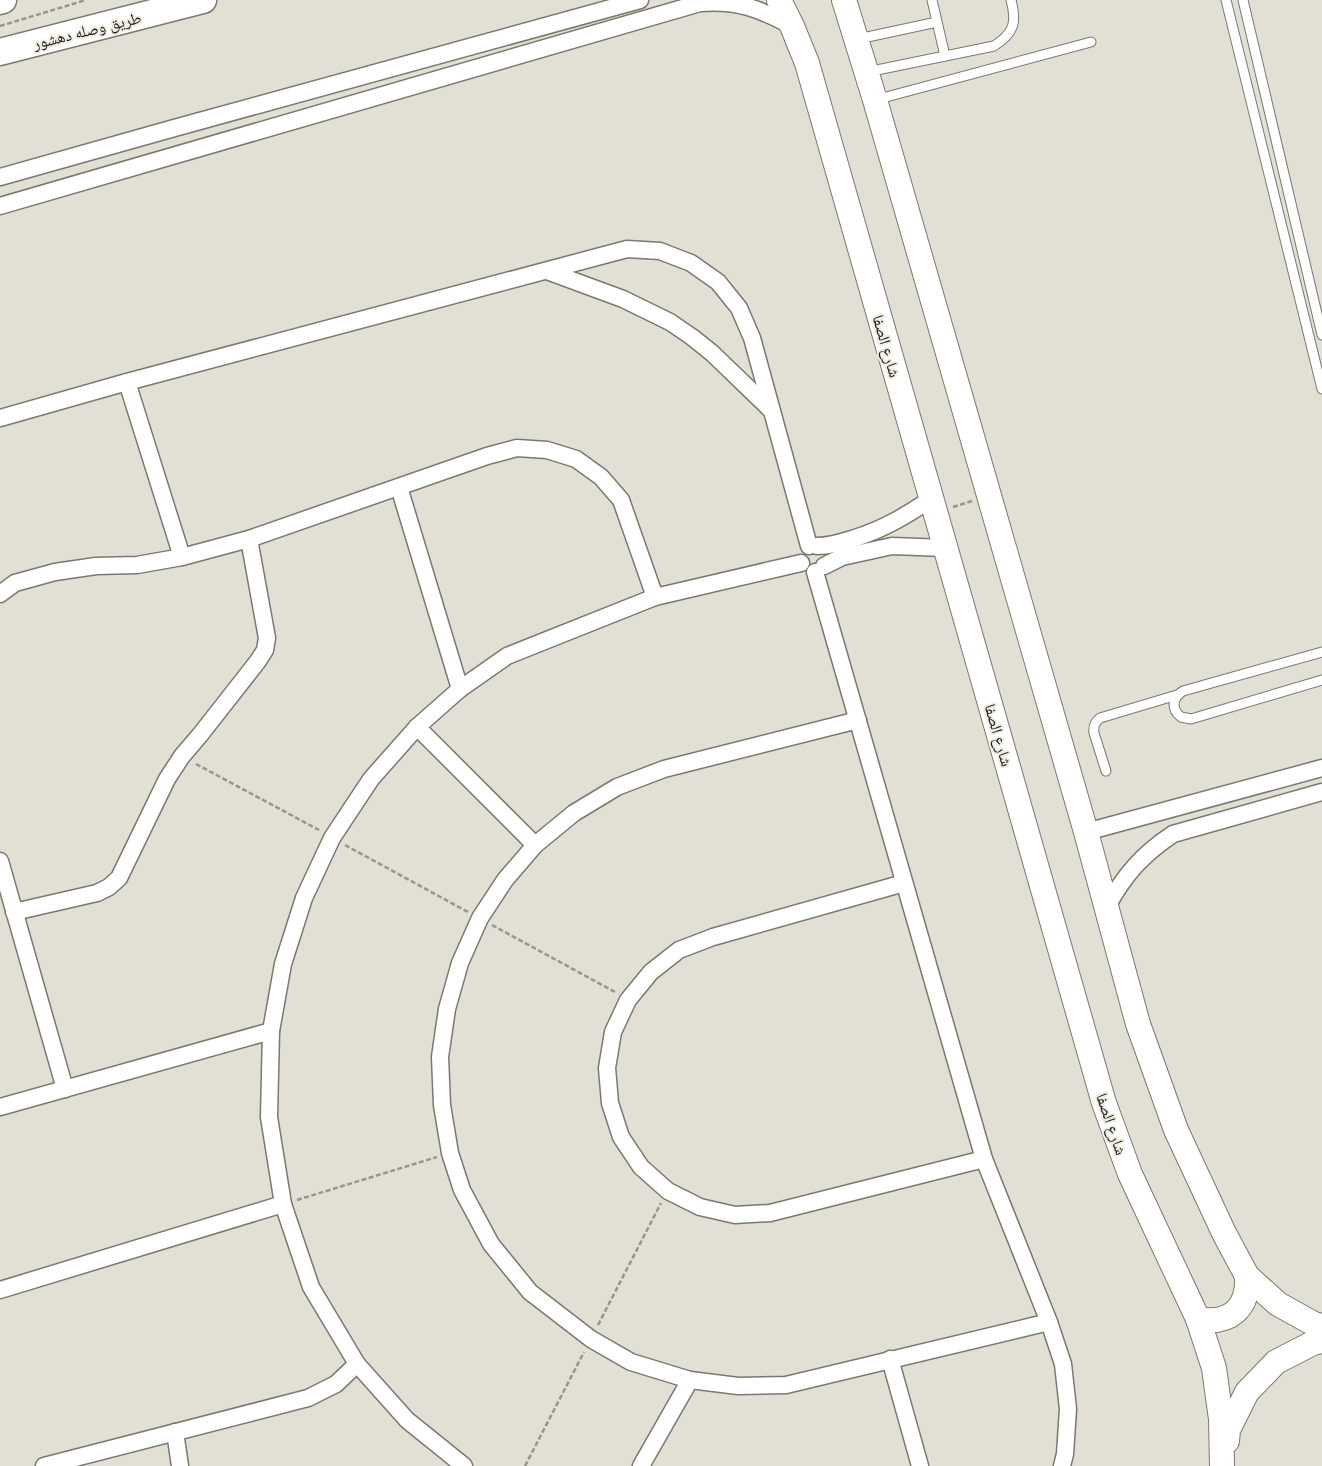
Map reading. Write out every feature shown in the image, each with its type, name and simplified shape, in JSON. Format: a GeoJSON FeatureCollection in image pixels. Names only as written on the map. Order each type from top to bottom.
{"type":"FeatureCollection","features":[{"type":"Feature","properties":{"kind":"main road","name":"طريق وصله دهشور"},"geometry":{"type":"LineString","coordinates":[[0,52],[203,0]]}},
{"type":"Feature","properties":{"kind":"main road"},"geometry":{"type":"LineString","coordinates":[[0,67],[16,58],[37,42]]}},
{"type":"Feature","properties":{"kind":"street"},"geometry":{"type":"LineString","coordinates":[[0,177],[640,0]]}},
{"type":"Feature","properties":{"kind":"street","name":"شارع الصفا"},"geometry":{"type":"LineString","coordinates":[[779,0],[807,63],[1104,1103],[1130,1174],[1198,1320],[1214,1368],[1222,1420],[1222,1466]]}},
{"type":"Feature","properties":{"kind":"street"},"geometry":{"type":"LineString","coordinates":[[0,206],[671,5],[711,1],[742,3],[762,10],[792,26],[796,12],[796,0]]}},
{"type":"Feature","properties":{"kind":"street"},"geometry":{"type":"LineString","coordinates":[[844,0],[867,72],[1086,832],[1138,1024],[1176,1130],[1224,1233],[1247,1276],[1278,1304],[1314,1324],[1322,1326]]}},
{"type":"Feature","properties":{"kind":"street"},"geometry":{"type":"LineString","coordinates":[[0,418],[127,382],[627,249],[660,252],[691,263],[718,282],[739,308],[752,338],[813,546]]}},
{"type":"Feature","properties":{"kind":"street"},"geometry":{"type":"LineString","coordinates":[[547,270],[623,300],[670,322],[712,353],[772,411]]}},
{"type":"Feature","properties":{"kind":"street"},"geometry":{"type":"LineString","coordinates":[[127,382],[182,556]]}},
{"type":"Feature","properties":{"kind":"street"},"geometry":{"type":"LineString","coordinates":[[0,594],[15,583],[55,572],[96,566],[137,565],[249,539],[487,456],[517,448],[548,450],[576,459],[602,477],[620,500],[655,597]]}},
{"type":"Feature","properties":{"kind":"street"},"geometry":{"type":"LineString","coordinates":[[400,487],[460,689]]}},
{"type":"Feature","properties":{"kind":"street"},"geometry":{"type":"LineString","coordinates":[[933,506],[906,516],[878,530],[836,544],[805,548],[801,555],[814,567],[984,1159],[1049,1322],[1063,1364],[1068,1409],[1065,1454],[1062,1466]]}},
{"type":"Feature","properties":{"kind":"street"},"geometry":{"type":"LineString","coordinates":[[14,912],[97,893],[109,888],[119,878],[167,779],[182,756],[258,661],[264,650],[267,638],[249,539]]}},
{"type":"Feature","properties":{"kind":"street"},"geometry":{"type":"LineString","coordinates":[[813,546],[821,547],[827,558],[814,567]]}},
{"type":"Feature","properties":{"kind":"street"},"geometry":{"type":"LineString","coordinates":[[464,1466],[407,1420],[357,1364],[311,1286],[283,1204],[269,1117],[271,1032],[282,964],[304,898],[332,838],[371,779],[417,727],[460,689],[508,656],[655,597],[814,567],[842,557],[892,546],[945,548]]}},
{"type":"Feature","properties":{"kind":"street"},"geometry":{"type":"LineString","coordinates":[[858,720],[664,769],[617,787],[574,813],[535,846],[505,880],[480,918],[460,963],[446,1009],[440,1057],[442,1105],[450,1153],[462,1190],[491,1244],[530,1292],[591,1340],[631,1362],[690,1380],[738,1386],[786,1385],[1049,1322]]}},
{"type":"Feature","properties":{"kind":"street"},"geometry":{"type":"LineString","coordinates":[[417,727],[535,846]]}},
{"type":"Feature","properties":{"kind":"street"},"geometry":{"type":"LineString","coordinates":[[1086,832],[1322,768]]}},
{"type":"Feature","properties":{"kind":"street"},"geometry":{"type":"LineString","coordinates":[[1293,776],[1300,799]]}},
{"type":"Feature","properties":{"kind":"street"},"geometry":{"type":"LineString","coordinates":[[1107,907],[1119,885],[1134,866],[1173,834],[1322,792]]}},
{"type":"Feature","properties":{"kind":"street"},"geometry":{"type":"LineString","coordinates":[[0,861],[65,1089]]}},
{"type":"Feature","properties":{"kind":"street"},"geometry":{"type":"LineString","coordinates":[[904,883],[713,937],[679,950],[651,972],[628,1000],[613,1032],[607,1068],[610,1103],[621,1137],[641,1167],[668,1191],[700,1207],[735,1214],[770,1213],[984,1159]]}},
{"type":"Feature","properties":{"kind":"street"},"geometry":{"type":"LineString","coordinates":[[0,1107],[271,1032]]}},
{"type":"Feature","properties":{"kind":"street"},"geometry":{"type":"LineString","coordinates":[[0,1290],[283,1204]]}},
{"type":"Feature","properties":{"kind":"street"},"geometry":{"type":"LineString","coordinates":[[1198,1320],[1209,1322],[1231,1316],[1245,1298],[1248,1287],[1247,1276]]}},
{"type":"Feature","properties":{"kind":"street"},"geometry":{"type":"LineString","coordinates":[[1222,1466],[1228,1430],[1247,1392],[1276,1362],[1313,1343],[1322,1341]]}},
{"type":"Feature","properties":{"kind":"street"},"geometry":{"type":"LineString","coordinates":[[890,1359],[920,1466]]}},
{"type":"Feature","properties":{"kind":"street"},"geometry":{"type":"LineString","coordinates":[[44,1466],[308,1398],[336,1384],[357,1364]]}},
{"type":"Feature","properties":{"kind":"street"},"geometry":{"type":"LineString","coordinates":[[641,1466],[690,1380]]}},
{"type":"Feature","properties":{"kind":"street"},"geometry":{"type":"LineString","coordinates":[[175,1432],[180,1466]]}},
{"type":"Feature","properties":{"kind":"lane"},"geometry":{"type":"LineString","coordinates":[[932,0],[945,56]]}},
{"type":"Feature","properties":{"kind":"lane"},"geometry":{"type":"LineString","coordinates":[[867,72],[994,46],[1010,32],[1014,22],[1011,0]]}},
{"type":"Feature","properties":{"kind":"lane"},"geometry":{"type":"LineString","coordinates":[[1226,0],[1322,388]]}},
{"type":"Feature","properties":{"kind":"lane"},"geometry":{"type":"LineString","coordinates":[[1243,0],[1322,335]]}},
{"type":"Feature","properties":{"kind":"lane"},"geometry":{"type":"LineString","coordinates":[[857,40],[937,22]]}},
{"type":"Feature","properties":{"kind":"lane"},"geometry":{"type":"LineString","coordinates":[[1234,32],[1249,27]]}},
{"type":"Feature","properties":{"kind":"lane"},"geometry":{"type":"LineString","coordinates":[[875,100],[1091,42]]}},
{"type":"Feature","properties":{"kind":"lane"},"geometry":{"type":"LineString","coordinates":[[1266,164],[1281,159]]}},
{"type":"Feature","properties":{"kind":"lane"},"geometry":{"type":"LineString","coordinates":[[1106,771],[1093,728],[1097,720],[1177,695],[1183,691],[1322,652]]}},
{"type":"Feature","properties":{"kind":"lane"},"geometry":{"type":"LineString","coordinates":[[1177,695],[1174,700],[1175,710],[1181,717],[1191,719],[1322,680]]}},
{"type":"Feature","properties":{"kind":"path"},"geometry":{"type":"LineString","coordinates":[[0,26],[86,0]]}},
{"type":"Feature","properties":{"kind":"path"},"geometry":{"type":"LineString","coordinates":[[933,506],[989,495]]}},
{"type":"Feature","properties":{"kind":"path"},"geometry":{"type":"LineString","coordinates":[[182,756],[628,1000]]}},
{"type":"Feature","properties":{"kind":"path"},"geometry":{"type":"LineString","coordinates":[[283,1204],[450,1153]]}}]}
